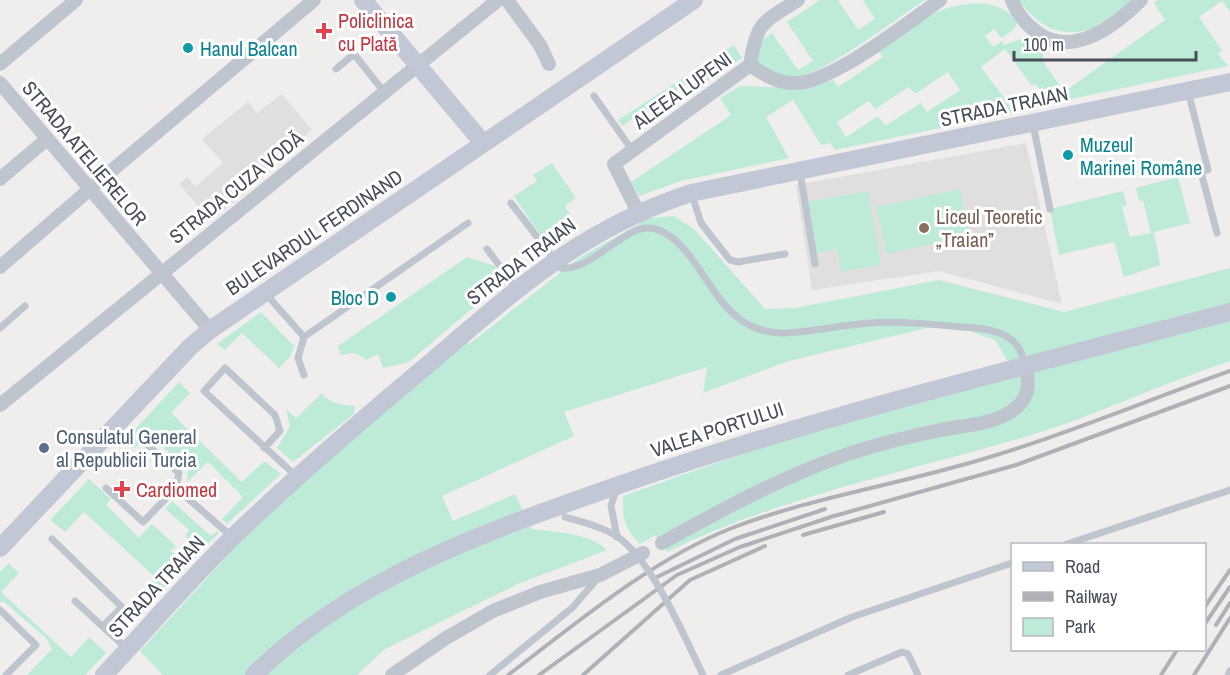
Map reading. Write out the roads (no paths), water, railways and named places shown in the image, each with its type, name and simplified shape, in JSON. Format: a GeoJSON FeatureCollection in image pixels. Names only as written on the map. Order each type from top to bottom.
{"type":"FeatureCollection","features":[{"type":"Feature","properties":{"kind":"street"},"geometry":{"type":"LineString","coordinates":[[0,64],[76,0]]}},
{"type":"Feature","properties":{"kind":"street"},"geometry":{"type":"LineString","coordinates":[[0,267],[314,0]]}},
{"type":"Feature","properties":{"kind":"street"},"geometry":{"type":"LineString","coordinates":[[363,0],[483,143]]}},
{"type":"Feature","properties":{"kind":"street","name":"STRADA CUZA VODĂ"},"geometry":{"type":"LineString","coordinates":[[0,405],[498,0]]}},
{"type":"Feature","properties":{"kind":"street"},"geometry":{"type":"LineString","coordinates":[[507,0],[540,45],[549,64]]}},
{"type":"Feature","properties":{"kind":"street","name":"BULEVARDUL FERDINAND"},"geometry":{"type":"LineString","coordinates":[[2,543],[190,347],[210,330],[694,0]]}},
{"type":"Feature","properties":{"kind":"street","name":"ALEEA LUPENI"},"geometry":{"type":"LineString","coordinates":[[632,150],[750,65],[755,34],[762,23],[798,0]]}},
{"type":"Feature","properties":{"kind":"street","name":"ALEEA LUPENI"},"geometry":{"type":"LineString","coordinates":[[750,65],[770,78],[793,83],[815,80],[835,70],[940,0]]}},
{"type":"Feature","properties":{"kind":"street"},"geometry":{"type":"LineString","coordinates":[[1001,0],[1014,5],[1027,25],[1043,37],[1062,42],[1083,40],[1096,34],[1140,0]]}},
{"type":"Feature","properties":{"kind":"street","name":"STRADA TRAIAN"},"geometry":{"type":"LineString","coordinates":[[104,675],[233,537],[297,477],[517,289],[557,265],[593,234],[638,212],[691,193],[1230,82]]}},
{"type":"Feature","properties":{"kind":"street","name":"STRADA ATELIERELOR"},"geometry":{"type":"LineString","coordinates":[[0,84],[47,139],[94,186],[210,330]]}},
{"type":"Feature","properties":{"kind":"street"},"geometry":{"type":"LineString","coordinates":[[0,179],[47,139]]}},
{"type":"Feature","properties":{"kind":"street"},"geometry":{"type":"LineString","coordinates":[[632,150],[614,164],[638,212]]}},
{"type":"Feature","properties":{"kind":"street","name":"VALEA PORTULUI"},"geometry":{"type":"LineString","coordinates":[[254,675],[307,630],[356,596],[418,562],[540,512],[615,493],[760,438],[1230,312]]}},
{"type":"Feature","properties":{"kind":"street"},"geometry":{"type":"LineString","coordinates":[[662,543],[700,521],[847,455],[898,439],[984,422],[1009,412],[1027,394],[1029,386],[1026,367]]}},
{"type":"Feature","properties":{"kind":"street"},"geometry":{"type":"LineString","coordinates":[[392,675],[446,638],[493,611],[540,592],[600,576],[643,553]]}},
{"type":"Feature","properties":{"kind":"lane"},"geometry":{"type":"LineString","coordinates":[[336,69],[354,54],[384,92]]}},
{"type":"Feature","properties":{"kind":"lane"},"geometry":{"type":"LineString","coordinates":[[1188,91],[1208,170],[1197,173],[1216,233]]}},
{"type":"Feature","properties":{"kind":"lane","name":"ALEEA LUPENI"},"geometry":{"type":"LineString","coordinates":[[594,96],[632,150]]}},
{"type":"Feature","properties":{"kind":"lane"},"geometry":{"type":"LineString","coordinates":[[1033,124],[1050,209]]}},
{"type":"Feature","properties":{"kind":"lane"},"geometry":{"type":"LineString","coordinates":[[800,170],[815,264]]}},
{"type":"Feature","properties":{"kind":"lane"},"geometry":{"type":"LineString","coordinates":[[691,193],[701,224],[730,260],[748,261],[785,254]]}},
{"type":"Feature","properties":{"kind":"lane"},"geometry":{"type":"LineString","coordinates":[[511,203],[557,265],[574,268],[628,235],[643,228],[655,228],[680,244],[707,283],[737,316],[760,330],[807,332],[871,323],[984,329],[998,332],[1016,344],[1026,367]]}},
{"type":"Feature","properties":{"kind":"lane"},"geometry":{"type":"LineString","coordinates":[[304,375],[298,358],[304,337],[468,223]]}},
{"type":"Feature","properties":{"kind":"lane"},"geometry":{"type":"LineString","coordinates":[[487,249],[517,289]]}},
{"type":"Feature","properties":{"kind":"lane"},"geometry":{"type":"LineString","coordinates":[[265,292],[304,337]]}},
{"type":"Feature","properties":{"kind":"lane"},"geometry":{"type":"LineString","coordinates":[[0,328],[25,306]]}},
{"type":"Feature","properties":{"kind":"lane"},"geometry":{"type":"LineString","coordinates":[[264,448],[280,431],[275,415],[225,368],[204,391],[264,448],[297,477]]}},
{"type":"Feature","properties":{"kind":"lane"},"geometry":{"type":"LineString","coordinates":[[106,488],[143,522],[176,488],[179,473],[144,442]]}},
{"type":"Feature","properties":{"kind":"lane"},"geometry":{"type":"LineString","coordinates":[[176,488],[233,537]]}},
{"type":"Feature","properties":{"kind":"lane"},"geometry":{"type":"LineString","coordinates":[[1070,543],[1230,490]]}},
{"type":"Feature","properties":{"kind":"lane"},"geometry":{"type":"LineString","coordinates":[[615,493],[612,521],[617,537]]}},
{"type":"Feature","properties":{"kind":"lane"},"geometry":{"type":"LineString","coordinates":[[540,512],[565,517],[617,537],[640,560],[656,584],[703,675]]}},
{"type":"Feature","properties":{"kind":"lane"},"geometry":{"type":"LineString","coordinates":[[52,538],[122,607],[103,626]]}},
{"type":"Feature","properties":{"kind":"lane"},"geometry":{"type":"LineString","coordinates":[[721,675],[852,617],[1011,563]]}},
{"type":"Feature","properties":{"kind":"lane"},"geometry":{"type":"LineString","coordinates":[[490,675],[572,608],[600,576]]}},
{"type":"Feature","properties":{"kind":"lane"},"geometry":{"type":"LineString","coordinates":[[75,601],[128,649]]}},
{"type":"Feature","properties":{"kind":"lane"},"geometry":{"type":"LineString","coordinates":[[0,610],[36,645],[6,675]]}},
{"type":"Feature","properties":{"kind":"lane"},"geometry":{"type":"LineString","coordinates":[[848,675],[902,652],[908,654],[918,675]]}},
{"type":"Feature","properties":{"kind":"lane"},"geometry":{"type":"LineString","coordinates":[[1227,675],[1230,671]]}},
{"type":"Feature","properties":{"kind":"railway"},"geometry":{"type":"LineString","coordinates":[[508,675],[643,575],[672,557],[732,528],[785,510],[951,468],[1022,447],[1230,371]]}},
{"type":"Feature","properties":{"kind":"railway"},"geometry":{"type":"LineString","coordinates":[[539,675],[677,575],[740,547],[834,516],[1016,465],[1230,386]]}},
{"type":"Feature","properties":{"kind":"railway"},"geometry":{"type":"LineString","coordinates":[[653,579],[735,539],[825,509]]}},
{"type":"Feature","properties":{"kind":"railway"},"geometry":{"type":"LineString","coordinates":[[803,535],[884,512]]}},
{"type":"Feature","properties":{"kind":"railway"},"geometry":{"type":"LineString","coordinates":[[583,675],[690,580],[765,546]]}},
{"type":"Feature","properties":{"kind":"railway"},"geometry":{"type":"LineString","coordinates":[[1206,605],[1230,570]]}},
{"type":"Feature","properties":{"kind":"railway"},"geometry":{"type":"LineString","coordinates":[[1206,622],[1230,587]]}},
{"type":"Feature","properties":{"kind":"railway"},"geometry":{"type":"LineString","coordinates":[[1216,625],[1230,603]]}},
{"type":"Feature","properties":{"kind":"railway"},"geometry":{"type":"LineString","coordinates":[[1194,675],[1230,618]]}},
{"type":"Feature","properties":{"kind":"railway"},"geometry":{"type":"LineString","coordinates":[[1161,675],[1176,651]]}},
{"type":"Feature","properties":{"kind":"place","name":"Policlinica cu Plată"},"geometry":{"type":"Point","coordinates":[324,31]}},
{"type":"Feature","properties":{"kind":"place","name":"Hanul Balcan"},"geometry":{"type":"Point","coordinates":[188,48]}},
{"type":"Feature","properties":{"kind":"place","name":"Muzeul Marinei Române"},"geometry":{"type":"Point","coordinates":[1068,155]}},
{"type":"Feature","properties":{"kind":"place","name":"Liceul Teoretic „Traian”"},"geometry":{"type":"Point","coordinates":[924,228]}},
{"type":"Feature","properties":{"kind":"place","name":"Bloc D"},"geometry":{"type":"Point","coordinates":[391,297]}},
{"type":"Feature","properties":{"kind":"place","name":"Consulatul General al Republicii Turcia"},"geometry":{"type":"Point","coordinates":[44,448]}},
{"type":"Feature","properties":{"kind":"place","name":"Cardiomed"},"geometry":{"type":"Point","coordinates":[122,489]}}]}
